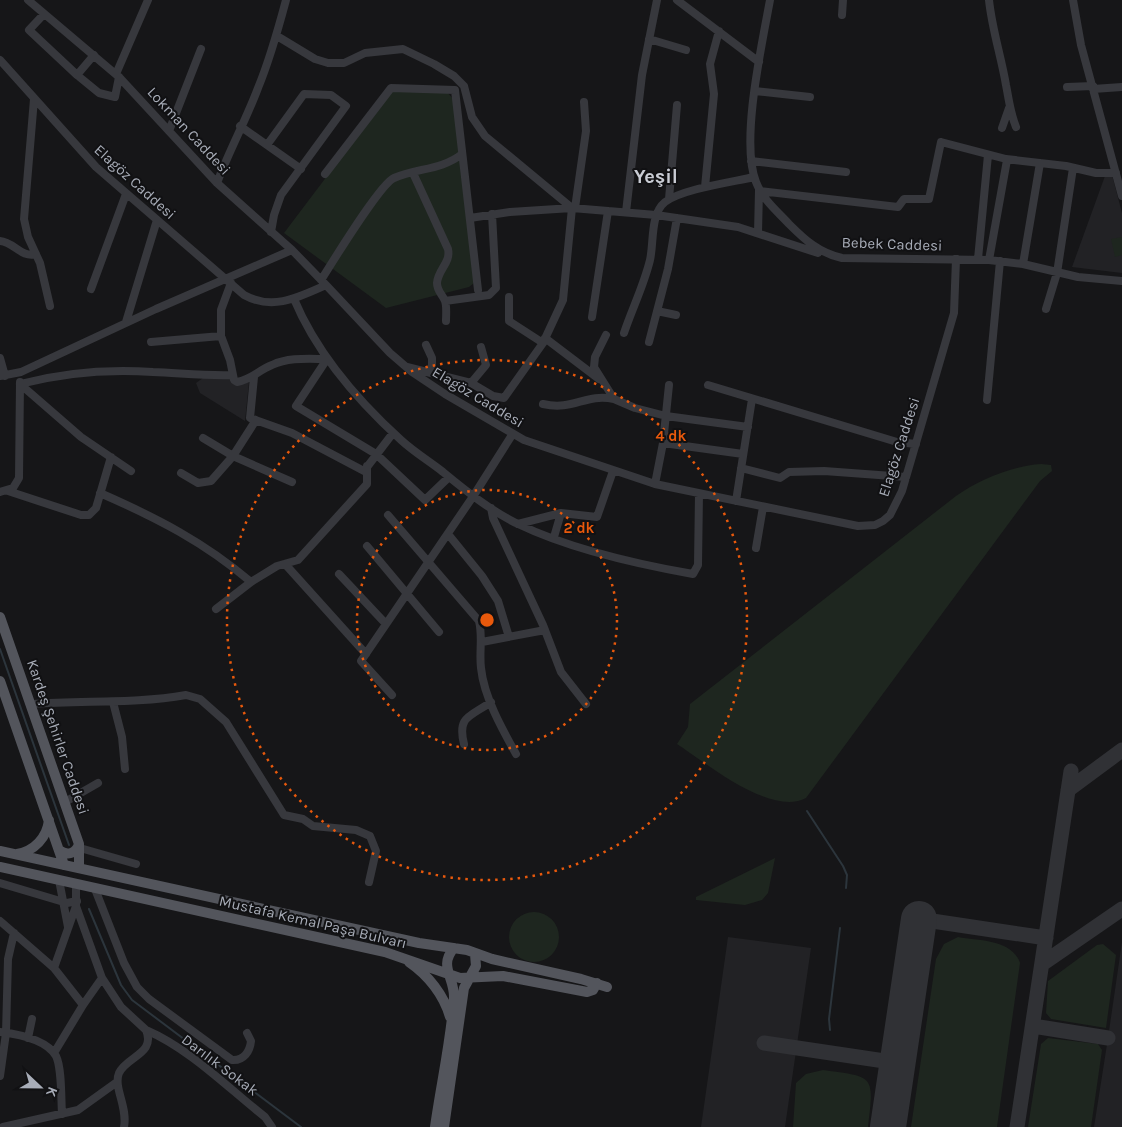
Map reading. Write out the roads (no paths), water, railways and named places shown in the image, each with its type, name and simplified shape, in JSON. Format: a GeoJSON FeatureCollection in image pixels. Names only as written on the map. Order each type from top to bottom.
{"type":"FeatureCollection","features":[{"type":"Feature","properties":{"kind":"main road","name":"Kardeş Şehirler Caddesi"},"geometry":{"type":"LineString","coordinates":[[0,617],[32,704],[79,846],[80,869]]}},
{"type":"Feature","properties":{"kind":"main road"},"geometry":{"type":"LineString","coordinates":[[0,681],[64,865]]}},
{"type":"Feature","properties":{"kind":"main road"},"geometry":{"type":"LineString","coordinates":[[15,854],[28,850],[39,842],[47,829],[49,819]]}},
{"type":"Feature","properties":{"kind":"main road"},"geometry":{"type":"LineString","coordinates":[[60,850],[66,854],[71,853],[76,851],[79,846]]}},
{"type":"Feature","properties":{"kind":"main road"},"geometry":{"type":"LineString","coordinates":[[0,851],[80,869],[83,878],[76,884],[0,867]]}},
{"type":"Feature","properties":{"kind":"main road"},"geometry":{"type":"LineString","coordinates":[[61,881],[58,872],[64,865]]}},
{"type":"Feature","properties":{"kind":"main road","name":"Mustafa Kemal Paşa Bulvarı"},"geometry":{"type":"LineString","coordinates":[[76,884],[400,956],[460,978],[503,976],[587,992],[602,985],[454,948],[419,944],[80,869]]}},
{"type":"Feature","properties":{"kind":"main road"},"geometry":{"type":"LineString","coordinates":[[435,1127],[454,996],[447,973],[446,960],[454,948]]}},
{"type":"Feature","properties":{"kind":"main road"},"geometry":{"type":"LineString","coordinates":[[444,1127],[464,988],[476,966],[475,954]]}},
{"type":"Feature","properties":{"kind":"main road"},"geometry":{"type":"LineString","coordinates":[[400,956],[417,968],[437,989],[447,1006],[451,1021]]}},
{"type":"Feature","properties":{"kind":"street","name":"Lokman Caddesi"},"geometry":{"type":"LineString","coordinates":[[28,0],[117,75],[217,183],[292,250],[323,283]]}},
{"type":"Feature","properties":{"kind":"street"},"geometry":{"type":"LineString","coordinates":[[44,14],[29,30],[99,93],[114,97],[117,75],[147,0]]}},
{"type":"Feature","properties":{"kind":"street"},"geometry":{"type":"LineString","coordinates":[[217,183],[240,126],[258,89],[277,36],[286,0]]}},
{"type":"Feature","properties":{"kind":"street"},"geometry":{"type":"LineString","coordinates":[[626,212],[634,134],[657,0]]}},
{"type":"Feature","properties":{"kind":"street"},"geometry":{"type":"LineString","coordinates":[[677,0],[759,62]]}},
{"type":"Feature","properties":{"kind":"street","name":"Bebek Caddesi"},"geometry":{"type":"LineString","coordinates":[[770,0],[755,90],[751,161],[759,190],[769,204],[806,241],[830,255],[842,258],[878,260],[978,259],[1023,264],[1057,272],[1122,281]]}},
{"type":"Feature","properties":{"kind":"street"},"geometry":{"type":"LineString","coordinates":[[842,15],[843,0]]}},
{"type":"Feature","properties":{"kind":"street"},"geometry":{"type":"LineString","coordinates":[[989,0],[996,43],[1006,84],[1008,108],[1016,127]]}},
{"type":"Feature","properties":{"kind":"street"},"geometry":{"type":"LineString","coordinates":[[1073,0],[1081,46],[1118,170],[1122,196]]}},
{"type":"Feature","properties":{"kind":"street"},"geometry":{"type":"LineString","coordinates":[[705,187],[714,94],[710,64],[719,30]]}},
{"type":"Feature","properties":{"kind":"street"},"geometry":{"type":"LineString","coordinates":[[277,36],[316,59],[328,63],[344,62],[365,53],[403,49],[434,64],[454,76],[464,86],[472,116],[485,136],[574,208]]}},
{"type":"Feature","properties":{"kind":"street"},"geometry":{"type":"LineString","coordinates":[[649,39],[686,50]]}},
{"type":"Feature","properties":{"kind":"street"},"geometry":{"type":"LineString","coordinates":[[169,131],[201,49]]}},
{"type":"Feature","properties":{"kind":"street"},"geometry":{"type":"LineString","coordinates":[[78,75],[94,56]]}},
{"type":"Feature","properties":{"kind":"street","name":"Elagöz Caddesi"},"geometry":{"type":"LineString","coordinates":[[0,60],[81,152],[126,194],[244,294],[258,301],[278,302],[294,298],[323,283],[406,367],[439,391],[512,435],[613,471],[655,484],[699,494],[858,526],[874,525],[890,515],[906,477],[954,313],[956,259]]}},
{"type":"Feature","properties":{"kind":"street"},"geometry":{"type":"LineString","coordinates":[[1067,87],[1122,87]]}},
{"type":"Feature","properties":{"kind":"street"},"geometry":{"type":"LineString","coordinates":[[325,174],[392,88],[455,90],[478,290]]}},
{"type":"Feature","properties":{"kind":"street"},"geometry":{"type":"LineString","coordinates":[[755,90],[810,97]]}},
{"type":"Feature","properties":{"kind":"street"},"geometry":{"type":"LineString","coordinates":[[267,145],[304,94],[331,95],[346,106],[281,195],[274,215],[271,232]]}},
{"type":"Feature","properties":{"kind":"street"},"geometry":{"type":"LineString","coordinates":[[34,98],[24,213],[26,231],[36,254],[50,306]]}},
{"type":"Feature","properties":{"kind":"street"},"geometry":{"type":"LineString","coordinates":[[406,367],[471,383],[493,396],[504,398],[544,341],[563,300],[574,208],[586,131],[584,102]]}},
{"type":"Feature","properties":{"kind":"street"},"geometry":{"type":"LineString","coordinates":[[669,199],[677,105]]}},
{"type":"Feature","properties":{"kind":"street"},"geometry":{"type":"LineString","coordinates":[[1002,128],[1008,108]]}},
{"type":"Feature","properties":{"kind":"street"},"geometry":{"type":"LineString","coordinates":[[240,126],[301,169]]}},
{"type":"Feature","properties":{"kind":"street"},"geometry":{"type":"LineString","coordinates":[[758,233],[759,190],[898,207],[904,199],[929,199],[941,142],[1007,160],[1040,163],[1096,173],[1118,170]]}},
{"type":"Feature","properties":{"kind":"street"},"geometry":{"type":"LineString","coordinates":[[323,283],[359,220],[392,178],[443,166],[462,154]]}},
{"type":"Feature","properties":{"kind":"street"},"geometry":{"type":"LineString","coordinates":[[978,259],[988,155]]}},
{"type":"Feature","properties":{"kind":"street"},"geometry":{"type":"LineString","coordinates":[[989,260],[1007,160]]}},
{"type":"Feature","properties":{"kind":"street"},"geometry":{"type":"LineString","coordinates":[[751,161],[846,172]]}},
{"type":"Feature","properties":{"kind":"street"},"geometry":{"type":"LineString","coordinates":[[1023,264],[1040,163]]}},
{"type":"Feature","properties":{"kind":"street"},"geometry":{"type":"LineString","coordinates":[[1046,309],[1057,272],[1073,168]]}},
{"type":"Feature","properties":{"kind":"street"},"geometry":{"type":"LineString","coordinates":[[413,174],[448,249],[448,259],[439,275],[437,283],[439,292],[445,301],[446,321]]}},
{"type":"Feature","properties":{"kind":"street"},"geometry":{"type":"LineString","coordinates":[[624,333],[650,261],[656,214],[661,206],[669,199],[705,187],[754,177]]}},
{"type":"Feature","properties":{"kind":"street"},"geometry":{"type":"LineString","coordinates":[[91,289],[126,194]]}},
{"type":"Feature","properties":{"kind":"street"},"geometry":{"type":"LineString","coordinates":[[470,218],[492,214],[574,208],[656,214],[738,227],[808,250],[830,255]]}},
{"type":"Feature","properties":{"kind":"street"},"geometry":{"type":"LineString","coordinates":[[592,317],[608,211]]}},
{"type":"Feature","properties":{"kind":"street"},"geometry":{"type":"LineString","coordinates":[[445,301],[489,295],[496,288],[492,214]]}},
{"type":"Feature","properties":{"kind":"street"},"geometry":{"type":"LineString","coordinates":[[649,342],[668,269],[677,218]]}},
{"type":"Feature","properties":{"kind":"street"},"geometry":{"type":"LineString","coordinates":[[126,322],[157,220]]}},
{"type":"Feature","properties":{"kind":"street"},"geometry":{"type":"LineString","coordinates":[[0,241],[7,242],[25,254],[36,254]]}},
{"type":"Feature","properties":{"kind":"street"},"geometry":{"type":"LineString","coordinates":[[0,358],[2,376],[21,372],[126,322],[229,281],[292,250]]}},
{"type":"Feature","properties":{"kind":"street"},"geometry":{"type":"LineString","coordinates":[[986,400],[1000,261]]}},
{"type":"Feature","properties":{"kind":"street"},"geometry":{"type":"LineString","coordinates":[[229,281],[221,310],[221,336],[237,382],[254,377],[267,367],[284,361],[327,359]]}},
{"type":"Feature","properties":{"kind":"street"},"geometry":{"type":"LineString","coordinates":[[509,297],[509,321],[544,341],[600,380]]}},
{"type":"Feature","properties":{"kind":"street"},"geometry":{"type":"LineString","coordinates":[[294,298],[308,329],[327,359],[393,433],[449,477],[518,524],[632,561],[693,574],[698,565],[699,494]]}},
{"type":"Feature","properties":{"kind":"street"},"geometry":{"type":"LineString","coordinates":[[657,312],[676,315]]}},
{"type":"Feature","properties":{"kind":"street"},"geometry":{"type":"LineString","coordinates":[[151,342],[221,336]]}},
{"type":"Feature","properties":{"kind":"street"},"geometry":{"type":"LineString","coordinates":[[606,336],[594,360],[595,370],[614,399]]}},
{"type":"Feature","properties":{"kind":"street"},"geometry":{"type":"LineString","coordinates":[[426,345],[432,358],[432,373]]}},
{"type":"Feature","properties":{"kind":"street"},"geometry":{"type":"LineString","coordinates":[[471,383],[486,365],[481,347]]}},
{"type":"Feature","properties":{"kind":"street"},"geometry":{"type":"LineString","coordinates":[[327,359],[296,406],[376,454],[426,500],[449,477]]}},
{"type":"Feature","properties":{"kind":"street"},"geometry":{"type":"LineString","coordinates":[[4,491],[15,486],[19,478],[21,372]]}},
{"type":"Feature","properties":{"kind":"street"},"geometry":{"type":"LineString","coordinates":[[20,384],[54,376],[90,373],[152,372],[196,376],[233,375]]}},
{"type":"Feature","properties":{"kind":"street"},"geometry":{"type":"LineString","coordinates":[[254,377],[250,418],[292,433],[364,471],[393,433]]}},
{"type":"Feature","properties":{"kind":"street"},"geometry":{"type":"LineString","coordinates":[[20,384],[81,437],[131,471]]}},
{"type":"Feature","properties":{"kind":"street"},"geometry":{"type":"LineString","coordinates":[[708,384],[897,442],[916,444]]}},
{"type":"Feature","properties":{"kind":"street"},"geometry":{"type":"LineString","coordinates":[[655,484],[663,443],[669,385]]}},
{"type":"Feature","properties":{"kind":"street"},"geometry":{"type":"LineString","coordinates":[[543,404],[566,406],[592,398],[614,399],[635,408],[666,416],[748,427]]}},
{"type":"Feature","properties":{"kind":"street"},"geometry":{"type":"LineString","coordinates":[[736,501],[752,399]]}},
{"type":"Feature","properties":{"kind":"street"},"geometry":{"type":"LineString","coordinates":[[181,473],[198,483],[207,483],[232,456],[256,420]]}},
{"type":"Feature","properties":{"kind":"street"},"geometry":{"type":"LineString","coordinates":[[392,695],[361,661],[448,534],[512,435]]}},
{"type":"Feature","properties":{"kind":"street"},"geometry":{"type":"LineString","coordinates":[[203,438],[232,456],[292,482]]}},
{"type":"Feature","properties":{"kind":"street"},"geometry":{"type":"LineString","coordinates":[[663,443],[743,454]]}},
{"type":"Feature","properties":{"kind":"street"},"geometry":{"type":"LineString","coordinates":[[4,491],[84,516],[89,515],[95,510],[111,457]]}},
{"type":"Feature","properties":{"kind":"street"},"geometry":{"type":"LineString","coordinates":[[216,609],[251,582],[285,564],[298,560],[367,484],[367,466]]}},
{"type":"Feature","properties":{"kind":"street"},"geometry":{"type":"LineString","coordinates":[[741,468],[780,478],[790,472],[824,471],[906,477]]}},
{"type":"Feature","properties":{"kind":"street"},"geometry":{"type":"LineString","coordinates":[[518,524],[561,513],[597,517],[613,471]]}},
{"type":"Feature","properties":{"kind":"street"},"geometry":{"type":"LineString","coordinates":[[100,493],[159,519],[206,546],[251,582]]}},
{"type":"Feature","properties":{"kind":"street"},"geometry":{"type":"LineString","coordinates":[[756,548],[763,507]]}},
{"type":"Feature","properties":{"kind":"street"},"geometry":{"type":"LineString","coordinates":[[492,508],[493,518],[545,630],[561,672],[586,704]]}},
{"type":"Feature","properties":{"kind":"street"},"geometry":{"type":"LineString","coordinates":[[554,537],[561,513]]}},
{"type":"Feature","properties":{"kind":"street"},"geometry":{"type":"LineString","coordinates":[[388,515],[479,621],[482,642],[481,669],[491,702],[516,754]]}},
{"type":"Feature","properties":{"kind":"street"},"geometry":{"type":"LineString","coordinates":[[448,534],[482,576],[498,601],[509,637]]}},
{"type":"Feature","properties":{"kind":"street"},"geometry":{"type":"LineString","coordinates":[[367,546],[439,632]]}},
{"type":"Feature","properties":{"kind":"street"},"geometry":{"type":"LineString","coordinates":[[285,564],[366,654]]}},
{"type":"Feature","properties":{"kind":"street"},"geometry":{"type":"LineString","coordinates":[[339,574],[386,624]]}},
{"type":"Feature","properties":{"kind":"street"},"geometry":{"type":"LineString","coordinates":[[482,642],[545,630]]}},
{"type":"Feature","properties":{"kind":"street"},"geometry":{"type":"LineString","coordinates":[[32,704],[69,701],[113,702],[186,694],[200,699],[226,722],[284,815],[303,819],[313,826],[356,830],[370,836],[376,851],[369,882]]}},
{"type":"Feature","properties":{"kind":"street"},"geometry":{"type":"LineString","coordinates":[[113,702],[122,737],[125,768]]}},
{"type":"Feature","properties":{"kind":"street"},"geometry":{"type":"LineString","coordinates":[[464,744],[460,730],[462,723],[491,702]]}},
{"type":"Feature","properties":{"kind":"street"},"geometry":{"type":"LineString","coordinates":[[65,802],[98,783]]}},
{"type":"Feature","properties":{"kind":"street"},"geometry":{"type":"LineString","coordinates":[[79,846],[136,864]]}},
{"type":"Feature","properties":{"kind":"street"},"geometry":{"type":"LineString","coordinates":[[61,881],[62,900],[69,925]]}},
{"type":"Feature","properties":{"kind":"street"},"geometry":{"type":"LineString","coordinates":[[0,883],[77,903]]}},
{"type":"Feature","properties":{"kind":"street"},"geometry":{"type":"LineString","coordinates":[[54,968],[77,903],[76,884]]}},
{"type":"Feature","properties":{"kind":"street"},"geometry":{"type":"LineString","coordinates":[[95,889],[128,971],[145,996],[232,1060],[240,1059],[249,1050],[252,1041],[247,1034]]}},
{"type":"Feature","properties":{"kind":"street","name":"Darılık Sokak"},"geometry":{"type":"LineString","coordinates":[[77,903],[82,924],[102,978],[121,1008],[146,1030],[157,1035],[192,1059],[265,1117],[272,1127]]}},
{"type":"Feature","properties":{"kind":"street"},"geometry":{"type":"LineString","coordinates":[[0,920],[54,968],[83,1005]]}},
{"type":"Feature","properties":{"kind":"street"},"geometry":{"type":"LineString","coordinates":[[69,925],[73,921],[82,924]]}},
{"type":"Feature","properties":{"kind":"street"},"geometry":{"type":"LineString","coordinates":[[0,1076],[8,959],[14,933]]}},
{"type":"Feature","properties":{"kind":"street"},"geometry":{"type":"LineString","coordinates":[[54,1053],[102,978]]}},
{"type":"Feature","properties":{"kind":"street"},"geometry":{"type":"LineString","coordinates":[[28,1038],[32,1019]]}},
{"type":"Feature","properties":{"kind":"street"},"geometry":{"type":"LineString","coordinates":[[3,1127],[62,1114],[84,1107],[117,1082],[122,1068],[147,1046],[146,1030]]}},
{"type":"Feature","properties":{"kind":"street"},"geometry":{"type":"LineString","coordinates":[[3,1032],[28,1038],[54,1053],[58,1062],[62,1114]]}},
{"type":"Feature","properties":{"kind":"street"},"geometry":{"type":"LineString","coordinates":[[117,1082],[125,1109],[124,1127]]}},
{"type":"Feature","properties":{"kind":"waterway"},"geometry":{"type":"LineString","coordinates":[[0,649],[69,845]]}},
{"type":"Feature","properties":{"kind":"waterway"},"geometry":{"type":"LineString","coordinates":[[807,811],[843,866],[847,875],[846,888]]}},
{"type":"Feature","properties":{"kind":"waterway"},"geometry":{"type":"LineString","coordinates":[[89,909],[121,985],[132,1000],[301,1127]]}},
{"type":"Feature","properties":{"kind":"waterway"},"geometry":{"type":"LineString","coordinates":[[830,1030],[829,1019],[840,928]]}},
{"type":"Feature","properties":{"kind":"district","name":"Yeşil"},"geometry":{"type":"Point","coordinates":[656,176]}}]}
